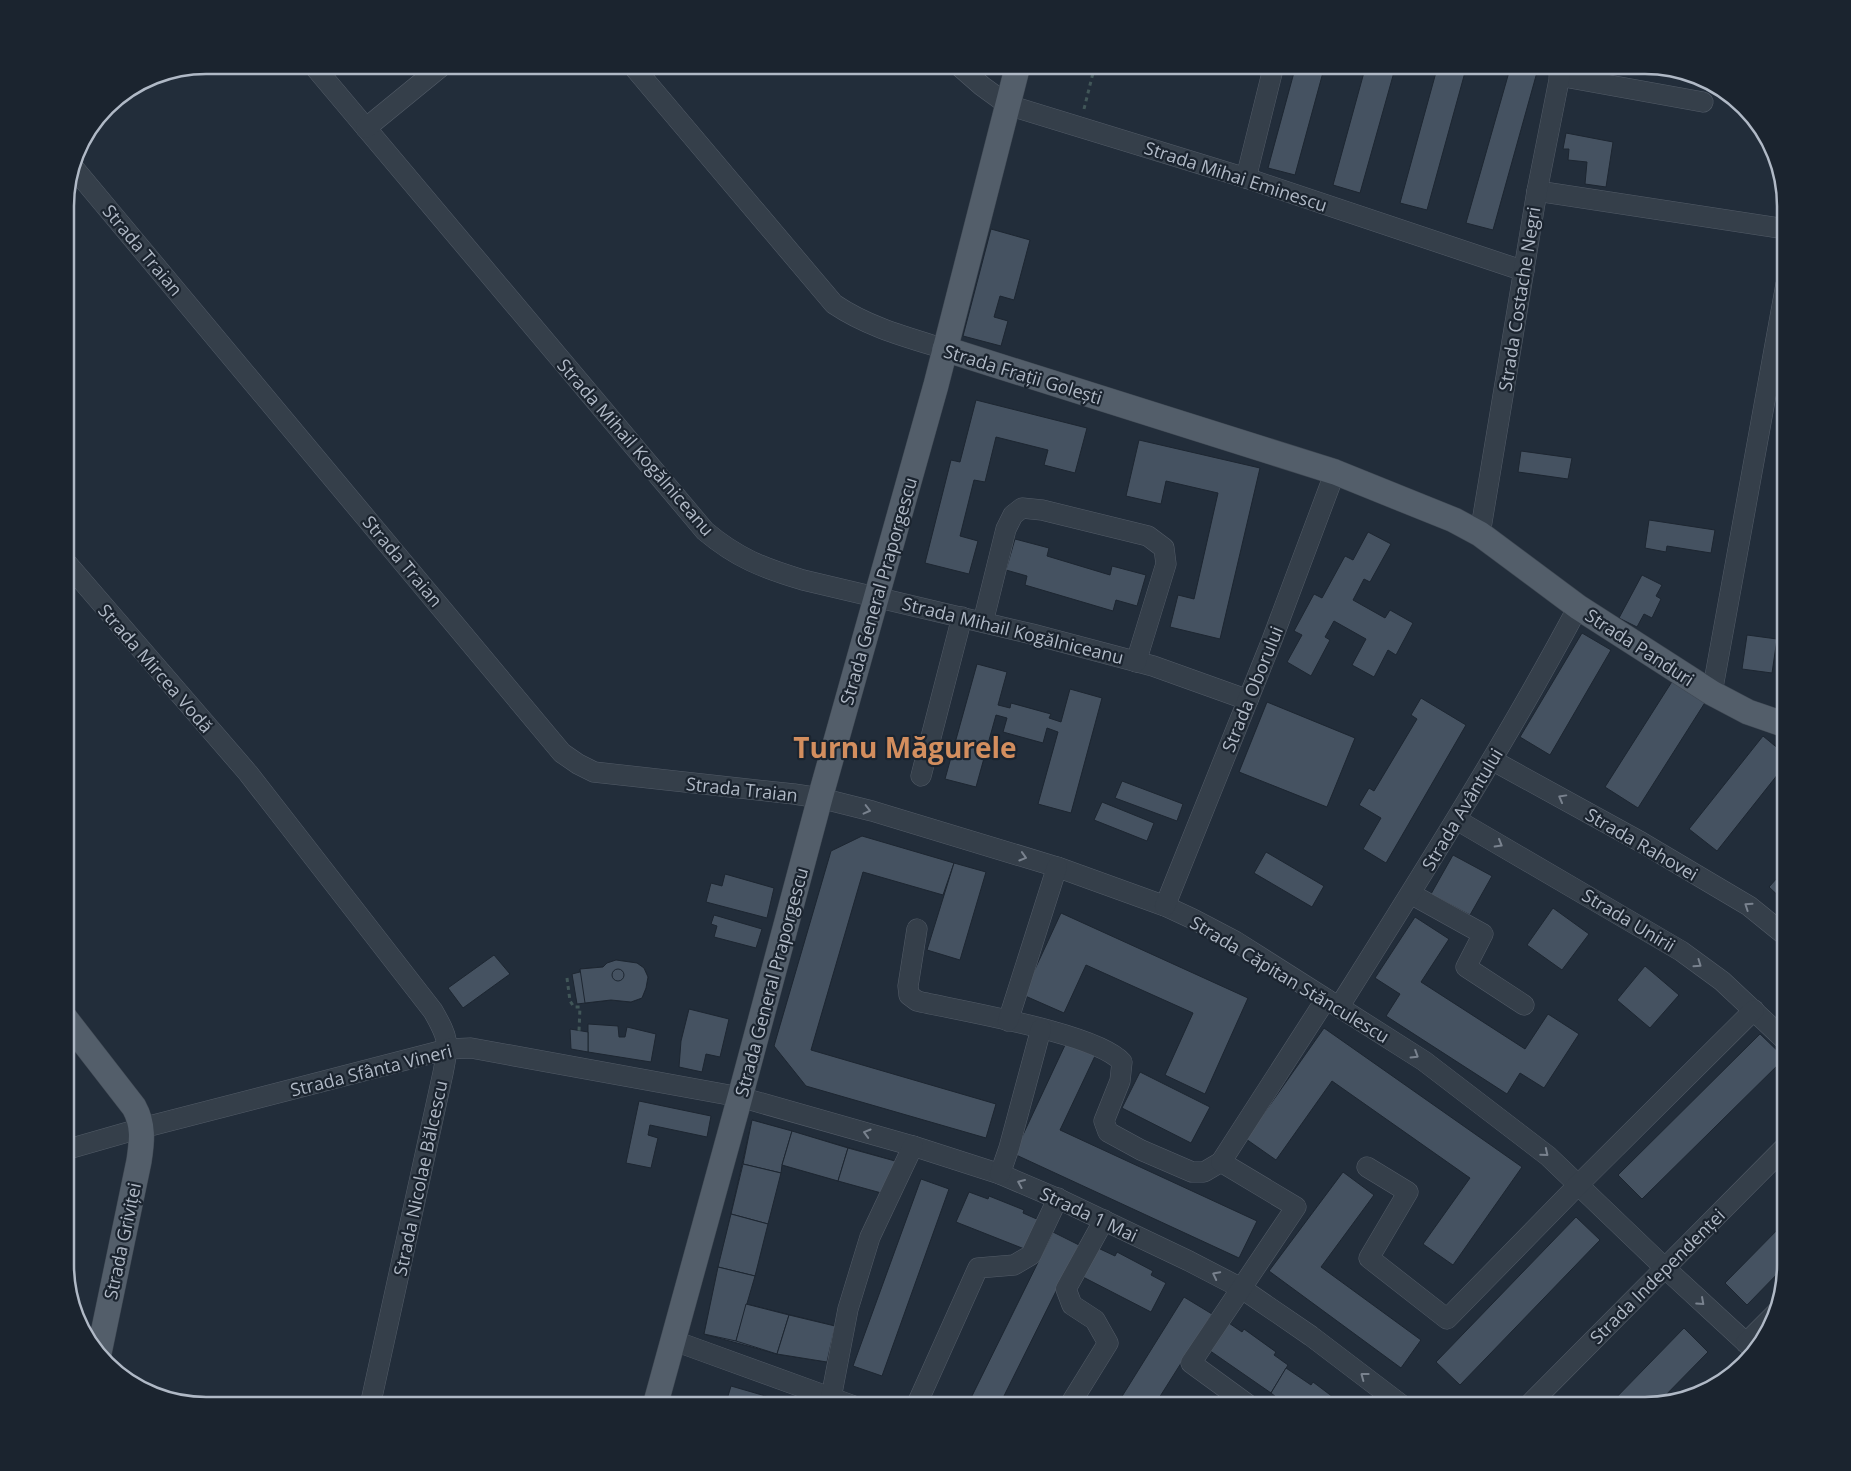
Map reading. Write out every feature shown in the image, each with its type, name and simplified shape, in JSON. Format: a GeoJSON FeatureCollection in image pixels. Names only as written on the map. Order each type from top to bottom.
{"type":"FeatureCollection","features":[{"type":"Feature","properties":{"kind":"main road","name":"Strada General Praporgescu"},"geometry":{"type":"LineString","coordinates":[[657,1397],[820,798],[878,597],[945,349],[1016,74]]}},
{"type":"Feature","properties":{"kind":"main road","name":"Strada Frații Golești"},"geometry":{"type":"LineString","coordinates":[[945,349],[1335,472],[1454,520],[1480,534],[1504,552]]}},
{"type":"Feature","properties":{"kind":"main road","name":"Strada Panduri"},"geometry":{"type":"LineString","coordinates":[[1504,552],[1578,607],[1712,693],[1748,712],[1777,723]]}},
{"type":"Feature","properties":{"kind":"main road"},"geometry":{"type":"LineString","coordinates":[[74,1029],[134,1106],[140,1118],[142,1128]]}},
{"type":"Feature","properties":{"kind":"main road","name":"Strada Griviței"},"geometry":{"type":"LineString","coordinates":[[101,1345],[139,1161],[142,1128]]}},
{"type":"Feature","properties":{"kind":"street","name":"Strada Mihail Kogălniceanu"},"geometry":{"type":"LineString","coordinates":[[321,74],[705,531],[723,546],[746,560],[803,580],[983,622],[1154,666],[1248,700]]}},
{"type":"Feature","properties":{"kind":"street"},"geometry":{"type":"LineString","coordinates":[[366,128],[432,74]]}},
{"type":"Feature","properties":{"kind":"street","name":"Strada Frații Golești"},"geometry":{"type":"LineString","coordinates":[[640,74],[834,304],[851,316],[869,324],[945,349]]}},
{"type":"Feature","properties":{"kind":"street","name":"Strada Mihai Eminescu"},"geometry":{"type":"LineString","coordinates":[[968,74],[1008,104],[1246,178],[1524,271]]}},
{"type":"Feature","properties":{"kind":"street"},"geometry":{"type":"LineString","coordinates":[[1246,178],[1272,74]]}},
{"type":"Feature","properties":{"kind":"street","name":"Strada Costache Negri"},"geometry":{"type":"LineString","coordinates":[[1480,534],[1537,191],[1560,74]]}},
{"type":"Feature","properties":{"kind":"street"},"geometry":{"type":"LineString","coordinates":[[1575,74],[1704,102]]}},
{"type":"Feature","properties":{"kind":"street","name":"Strada Traian"},"geometry":{"type":"LineString","coordinates":[[78,173],[562,753],[594,772],[820,798]]}},
{"type":"Feature","properties":{"kind":"street"},"geometry":{"type":"LineString","coordinates":[[1537,191],[1777,228]]}},
{"type":"Feature","properties":{"kind":"street"},"geometry":{"type":"LineString","coordinates":[[1712,693],[1777,334]]}},
{"type":"Feature","properties":{"kind":"street","name":"Strada Oborului"},"geometry":{"type":"LineString","coordinates":[[1165,906],[1248,700],[1335,472]]}},
{"type":"Feature","properties":{"kind":"street"},"geometry":{"type":"LineString","coordinates":[[983,622],[1006,529],[1013,514],[1022,508],[1042,510],[1148,536],[1164,548],[1166,564],[1136,662]]}},
{"type":"Feature","properties":{"kind":"street","name":"Strada Mircea Vodă"},"geometry":{"type":"LineString","coordinates":[[74,571],[248,773]]}},
{"type":"Feature","properties":{"kind":"street","name":"Strada Avântului"},"geometry":{"type":"LineString","coordinates":[[1221,1162],[1411,894],[1542,675],[1578,607]]}},
{"type":"Feature","properties":{"kind":"street"},"geometry":{"type":"LineString","coordinates":[[921,776],[962,617]]}},
{"type":"Feature","properties":{"kind":"street","name":"Strada Rahovei"},"geometry":{"type":"LineString","coordinates":[[1492,760],[1641,842],[1749,906],[1777,929]]}},
{"type":"Feature","properties":{"kind":"street","name":"Strada Nicolae Bălcescu"},"geometry":{"type":"LineString","coordinates":[[248,773],[433,1011],[445,1032],[448,1049],[372,1397]]}},
{"type":"Feature","properties":{"kind":"street","name":"Strada Căpitan Stănculescu"},"geometry":{"type":"LineString","coordinates":[[820,798],[881,814],[1057,867],[1165,906],[1235,941],[1424,1061],[1548,1156],[1749,1346]]}},
{"type":"Feature","properties":{"kind":"street","name":"Strada Unirii"},"geometry":{"type":"LineString","coordinates":[[1457,820],[1680,951],[1722,981],[1777,1032]]}},
{"type":"Feature","properties":{"kind":"street"},"geometry":{"type":"LineString","coordinates":[[1008,1021],[1057,867]]}},
{"type":"Feature","properties":{"kind":"street"},"geometry":{"type":"LineString","coordinates":[[1411,894],[1483,934],[1466,967],[1524,1005]]}},
{"type":"Feature","properties":{"kind":"street"},"geometry":{"type":"LineString","coordinates":[[917,929],[908,986],[909,995],[917,1001],[1040,1029],[1084,1041],[1115,1055],[1122,1062],[1120,1081],[1104,1121],[1108,1132],[1141,1150],[1192,1172],[1204,1172],[1221,1162],[1296,1207],[1191,1363],[1238,1397]]}},
{"type":"Feature","properties":{"kind":"street"},"geometry":{"type":"LineString","coordinates":[[1367,1167],[1408,1192],[1369,1258],[1447,1319],[1578,1184],[1754,1010]]}},
{"type":"Feature","properties":{"kind":"street"},"geometry":{"type":"LineString","coordinates":[[1000,1174],[1009,1148],[1040,1029]]}},
{"type":"Feature","properties":{"kind":"street","name":"Strada Sfânta Vineri"},"geometry":{"type":"LineString","coordinates":[[74,1147],[448,1049],[471,1048],[740,1097]]}},
{"type":"Feature","properties":{"kind":"street","name":"Strada 1 Mai"},"geometry":{"type":"LineString","coordinates":[[740,1097],[913,1146],[1000,1174],[1058,1198],[1241,1288],[1311,1336],[1391,1397]]}},
{"type":"Feature","properties":{"kind":"street"},"geometry":{"type":"LineString","coordinates":[[832,1397],[848,1309],[870,1237],[913,1146]]}},
{"type":"Feature","properties":{"kind":"street","name":"Strada Independenței"},"geometry":{"type":"LineString","coordinates":[[1537,1397],[1777,1155]]}},
{"type":"Feature","properties":{"kind":"street"},"geometry":{"type":"LineString","coordinates":[[920,1397],[978,1268],[1014,1265],[1031,1255],[1058,1198]]}},
{"type":"Feature","properties":{"kind":"street"},"geometry":{"type":"LineString","coordinates":[[1075,1397],[1108,1343],[1095,1320],[1072,1305],[1066,1289],[1104,1220]]}},
{"type":"Feature","properties":{"kind":"street"},"geometry":{"type":"LineString","coordinates":[[672,1340],[829,1397]]}},
{"type":"Feature","properties":{"kind":"path"},"geometry":{"type":"LineString","coordinates":[[1079,126],[1093,74]]}},
{"type":"Feature","properties":{"kind":"path"},"geometry":{"type":"LineString","coordinates":[[567,978],[570,1001],[574,1007],[580,1007],[580,1030]]}},
{"type":"Feature","properties":{"kind":"path"},"geometry":{"type":"LineString","coordinates":[[569,991],[575,991]]}},
{"type":"Feature","properties":{"kind":"building"},"geometry":{"type":"Polygon","coordinates":[[[1294,74],[1323,74],[1295,175],[1268,168],[1294,74]]]}},
{"type":"Feature","properties":{"kind":"building"},"geometry":{"type":"Polygon","coordinates":[[[1364,74],[1393,74],[1360,193],[1333,185],[1364,74]]]}},
{"type":"Feature","properties":{"kind":"building"},"geometry":{"type":"Polygon","coordinates":[[[1436,74],[1465,74],[1427,210],[1400,203],[1436,74]]]}},
{"type":"Feature","properties":{"kind":"building"},"geometry":{"type":"Polygon","coordinates":[[[1508,74],[1536,74],[1493,230],[1466,223],[1508,74]]]}},
{"type":"Feature","properties":{"kind":"building"},"geometry":{"type":"Polygon","coordinates":[[[1566,133],[1613,142],[1606,187],[1585,184],[1587,162],[1568,160],[1569,149],[1563,149],[1566,133]]]}},
{"type":"Feature","properties":{"kind":"building"},"geometry":{"type":"Polygon","coordinates":[[[991,229],[1030,240],[1014,300],[1000,296],[994,317],[1008,321],[1001,346],[963,336],[991,229]]]}},
{"type":"Feature","properties":{"kind":"building"},"geometry":{"type":"Polygon","coordinates":[[[976,400],[1087,428],[1075,473],[1044,465],[1048,450],[996,437],[985,482],[974,480],[960,536],[978,541],[969,574],[925,563],[951,460],[960,462],[976,400]]]}},
{"type":"Feature","properties":{"kind":"building"},"geometry":{"type":"Polygon","coordinates":[[[1139,440],[1260,468],[1220,639],[1170,627],[1178,595],[1194,599],[1218,493],[1166,481],[1161,504],[1126,496],[1139,440]]]}},
{"type":"Feature","properties":{"kind":"building"},"geometry":{"type":"Polygon","coordinates":[[[1521,451],[1572,458],[1568,479],[1518,472],[1521,451]]]}},
{"type":"Feature","properties":{"kind":"building"},"geometry":{"type":"Polygon","coordinates":[[[1649,520],[1715,530],[1711,553],[1667,546],[1666,552],[1645,548],[1649,520]]]}},
{"type":"Feature","properties":{"kind":"building"},"geometry":{"type":"Polygon","coordinates":[[[1368,532],[1391,544],[1370,582],[1364,579],[1353,600],[1385,618],[1390,610],[1413,623],[1396,655],[1388,650],[1374,677],[1352,665],[1366,639],[1334,621],[1325,637],[1330,640],[1311,676],[1287,662],[1302,635],[1294,631],[1314,594],[1322,598],[1345,556],[1353,560],[1368,532]]]}},
{"type":"Feature","properties":{"kind":"building"},"geometry":{"type":"Polygon","coordinates":[[[1015,539],[1049,548],[1047,556],[1110,575],[1112,566],[1146,575],[1137,606],[1116,600],[1113,611],[1025,585],[1027,576],[1006,570],[1015,539]]]}},
{"type":"Feature","properties":{"kind":"building"},"geometry":{"type":"Polygon","coordinates":[[[1642,575],[1662,585],[1656,596],[1661,599],[1652,618],[1644,614],[1637,627],[1619,618],[1642,575]]]}},
{"type":"Feature","properties":{"kind":"building"},"geometry":{"type":"Polygon","coordinates":[[[1582,633],[1611,650],[1550,755],[1520,737],[1582,633]]]}},
{"type":"Feature","properties":{"kind":"building"},"geometry":{"type":"Polygon","coordinates":[[[1747,635],[1777,639],[1772,673],[1742,669],[1747,635]]]}},
{"type":"Feature","properties":{"kind":"building"},"geometry":{"type":"Polygon","coordinates":[[[977,664],[1007,672],[998,705],[1010,708],[1011,703],[1051,714],[1049,718],[1061,722],[1070,689],[1102,698],[1071,813],[1038,804],[1058,732],[1047,728],[1043,743],[1003,732],[1007,718],[996,715],[976,787],[945,779],[977,664]]]}},
{"type":"Feature","properties":{"kind":"building"},"geometry":{"type":"Polygon","coordinates":[[[1673,680],[1706,701],[1638,808],[1605,787],[1673,680]]]}},
{"type":"Feature","properties":{"kind":"building"},"geometry":{"type":"Polygon","coordinates":[[[1421,698],[1466,725],[1386,863],[1363,849],[1381,818],[1359,805],[1369,788],[1374,791],[1417,719],[1411,715],[1421,698]]]}},
{"type":"Feature","properties":{"kind":"building"},"geometry":{"type":"Polygon","coordinates":[[[1267,702],[1355,738],[1327,807],[1239,772],[1267,702]]]}},
{"type":"Feature","properties":{"kind":"building"},"geometry":{"type":"Polygon","coordinates":[[[1763,736],[1777,748],[1777,775],[1717,851],[1689,829],[1763,736]]]}},
{"type":"Feature","properties":{"kind":"building"},"geometry":{"type":"Polygon","coordinates":[[[1122,781],[1183,804],[1177,821],[1115,798],[1122,781]]]}},
{"type":"Feature","properties":{"kind":"building"},"geometry":{"type":"Polygon","coordinates":[[[1102,802],[1154,823],[1147,841],[1094,820],[1102,802]]]}},
{"type":"Feature","properties":{"kind":"building"},"geometry":{"type":"Polygon","coordinates":[[[862,836],[954,863],[943,895],[863,872],[811,1050],[996,1104],[986,1138],[806,1086],[774,1046],[831,851],[862,836]]]}},
{"type":"Feature","properties":{"kind":"building"},"geometry":{"type":"Polygon","coordinates":[[[1266,852],[1324,886],[1312,907],[1254,873],[1266,852]]]}},
{"type":"Feature","properties":{"kind":"building"},"geometry":{"type":"Polygon","coordinates":[[[1453,855],[1492,876],[1470,915],[1431,894],[1453,855]]]}},
{"type":"Feature","properties":{"kind":"building"},"geometry":{"type":"Polygon","coordinates":[[[954,863],[986,872],[960,960],[927,950],[954,863]]]}},
{"type":"Feature","properties":{"kind":"building"},"geometry":{"type":"Polygon","coordinates":[[[725,874],[774,888],[767,918],[706,902],[711,883],[722,886],[725,874]]]}},
{"type":"Feature","properties":{"kind":"building"},"geometry":{"type":"Polygon","coordinates":[[[1777,878],[1777,895],[1769,887],[1777,878]]]}},
{"type":"Feature","properties":{"kind":"building"},"geometry":{"type":"Polygon","coordinates":[[[1553,908],[1589,934],[1562,970],[1527,945],[1553,908]]]}},
{"type":"Feature","properties":{"kind":"building"},"geometry":{"type":"Polygon","coordinates":[[[1061,913],[1248,998],[1205,1094],[1165,1075],[1193,1013],[1086,965],[1064,1013],[1023,995],[1061,913]]]}},
{"type":"Feature","properties":{"kind":"building"},"geometry":{"type":"Polygon","coordinates":[[[714,915],[762,929],[756,948],[714,937],[717,926],[711,924],[714,915]]]}},
{"type":"Feature","properties":{"kind":"building"},"geometry":{"type":"Polygon","coordinates":[[[1415,917],[1449,939],[1421,982],[1525,1049],[1548,1014],[1579,1034],[1544,1088],[1520,1073],[1507,1094],[1386,1016],[1400,994],[1375,978],[1415,917]]]}},
{"type":"Feature","properties":{"kind":"building"},"geometry":{"type":"Polygon","coordinates":[[[494,955],[510,974],[463,1008],[448,988],[494,955]]]}},
{"type":"Feature","properties":{"kind":"building"},"geometry":{"type":"Polygon","coordinates":[[[616,960],[637,963],[644,968],[648,977],[642,998],[631,1002],[611,1000],[577,1004],[572,974],[580,972],[580,969],[603,967],[607,963],[616,960]]]}},
{"type":"Feature","properties":{"kind":"building"},"geometry":{"type":"Polygon","coordinates":[[[616,960],[637,963],[644,968],[648,977],[642,998],[631,1002],[611,1000],[585,1003],[580,969],[603,967],[607,963],[616,960]]]}},
{"type":"Feature","properties":{"kind":"building"},"geometry":{"type":"Polygon","coordinates":[[[1645,966],[1679,995],[1650,1028],[1617,1000],[1645,966]]]}},
{"type":"Feature","properties":{"kind":"building"},"geometry":{"type":"Polygon","coordinates":[[[616,969],[620,969],[624,975],[620,981],[616,981],[612,977],[612,973],[616,969]]]}},
{"type":"Feature","properties":{"kind":"building"},"geometry":{"type":"Polygon","coordinates":[[[689,1009],[729,1019],[720,1057],[706,1054],[702,1072],[679,1067],[681,1041],[689,1009]]]}},
{"type":"Feature","properties":{"kind":"building"},"geometry":{"type":"Polygon","coordinates":[[[588,1024],[618,1026],[619,1037],[625,1037],[627,1027],[656,1034],[651,1062],[588,1052],[588,1024]]]}},
{"type":"Feature","properties":{"kind":"building"},"geometry":{"type":"Polygon","coordinates":[[[1324,1028],[1522,1167],[1453,1265],[1423,1244],[1470,1178],[1332,1081],[1276,1160],[1246,1139],[1324,1028]]]}},
{"type":"Feature","properties":{"kind":"building"},"geometry":{"type":"Polygon","coordinates":[[[570,1029],[588,1032],[588,1052],[571,1049],[570,1029]]]}},
{"type":"Feature","properties":{"kind":"building"},"geometry":{"type":"Polygon","coordinates":[[[1760,1034],[1777,1050],[1777,1066],[1642,1199],[1618,1175],[1760,1034]]]}},
{"type":"Feature","properties":{"kind":"building"},"geometry":{"type":"Polygon","coordinates":[[[1066,1043],[1095,1056],[1060,1130],[1257,1221],[1239,1258],[1014,1154],[1066,1043]]]}},
{"type":"Feature","properties":{"kind":"building"},"geometry":{"type":"Polygon","coordinates":[[[1140,1072],[1210,1107],[1191,1143],[1122,1108],[1140,1072]]]}},
{"type":"Feature","properties":{"kind":"building"},"geometry":{"type":"Polygon","coordinates":[[[639,1101],[711,1116],[707,1137],[650,1125],[648,1135],[658,1138],[651,1168],[626,1163],[639,1101]]]}},
{"type":"Feature","properties":{"kind":"building"},"geometry":{"type":"Polygon","coordinates":[[[752,1120],[895,1161],[885,1194],[782,1165],[746,1304],[835,1326],[827,1362],[777,1354],[704,1334],[752,1120]]]}},
{"type":"Feature","properties":{"kind":"building"},"geometry":{"type":"Polygon","coordinates":[[[752,1120],[792,1131],[781,1173],[743,1164],[752,1120]]]}},
{"type":"Feature","properties":{"kind":"building"},"geometry":{"type":"Polygon","coordinates":[[[792,1131],[848,1148],[838,1181],[782,1165],[792,1131]]]}},
{"type":"Feature","properties":{"kind":"building"},"geometry":{"type":"Polygon","coordinates":[[[848,1148],[895,1161],[885,1194],[838,1181],[848,1148]]]}},
{"type":"Feature","properties":{"kind":"building"},"geometry":{"type":"Polygon","coordinates":[[[743,1164],[781,1173],[768,1224],[731,1214],[743,1164]]]}},
{"type":"Feature","properties":{"kind":"building"},"geometry":{"type":"Polygon","coordinates":[[[1343,1172],[1374,1195],[1321,1267],[1421,1340],[1401,1368],[1269,1271],[1343,1172]]]}},
{"type":"Feature","properties":{"kind":"building"},"geometry":{"type":"Polygon","coordinates":[[[921,1179],[949,1189],[882,1376],[853,1366],[921,1179]]]}},
{"type":"Feature","properties":{"kind":"building"},"geometry":{"type":"Polygon","coordinates":[[[969,1192],[988,1199],[989,1196],[1024,1210],[1023,1213],[1039,1220],[1027,1250],[956,1222],[969,1192]]]}},
{"type":"Feature","properties":{"kind":"building"},"geometry":{"type":"Polygon","coordinates":[[[731,1214],[768,1224],[755,1276],[718,1267],[731,1214]]]}},
{"type":"Feature","properties":{"kind":"building"},"geometry":{"type":"Polygon","coordinates":[[[1576,1217],[1600,1240],[1460,1385],[1436,1362],[1576,1217]]]}},
{"type":"Feature","properties":{"kind":"building"},"geometry":{"type":"Polygon","coordinates":[[[1777,1230],[1777,1274],[1747,1305],[1725,1283],[1777,1230]]]}},
{"type":"Feature","properties":{"kind":"building"},"geometry":{"type":"Polygon","coordinates":[[[1053,1232],[1079,1245],[1003,1397],[971,1397],[1053,1232]]]}},
{"type":"Feature","properties":{"kind":"building"},"geometry":{"type":"Polygon","coordinates":[[[1098,1248],[1115,1256],[1117,1252],[1153,1271],[1151,1275],[1166,1283],[1151,1312],[1083,1277],[1098,1248]]]}},
{"type":"Feature","properties":{"kind":"building"},"geometry":{"type":"Polygon","coordinates":[[[718,1267],[755,1276],[736,1341],[704,1334],[718,1267]]]}},
{"type":"Feature","properties":{"kind":"building"},"geometry":{"type":"Polygon","coordinates":[[[1184,1297],[1212,1314],[1160,1397],[1122,1397],[1184,1297]]]}},
{"type":"Feature","properties":{"kind":"building"},"geometry":{"type":"Polygon","coordinates":[[[746,1304],[789,1315],[777,1354],[736,1341],[746,1304]]]}},
{"type":"Feature","properties":{"kind":"building"},"geometry":{"type":"Polygon","coordinates":[[[789,1315],[835,1326],[827,1362],[777,1354],[789,1315]]]}},
{"type":"Feature","properties":{"kind":"building"},"geometry":{"type":"Polygon","coordinates":[[[1226,1321],[1242,1332],[1244,1329],[1276,1352],[1274,1355],[1288,1365],[1271,1393],[1206,1348],[1226,1321]]]}},
{"type":"Feature","properties":{"kind":"building"},"geometry":{"type":"Polygon","coordinates":[[[1684,1328],[1708,1352],[1665,1395],[1617,1397],[1684,1328]]]}},
{"type":"Feature","properties":{"kind":"building"},"geometry":{"type":"Polygon","coordinates":[[[1286,1368],[1311,1385],[1313,1382],[1333,1397],[1276,1397],[1271,1393],[1286,1368]]]}},
{"type":"Feature","properties":{"kind":"building"},"geometry":{"type":"Polygon","coordinates":[[[731,1386],[769,1397],[728,1397],[731,1386]]]}},
{"type":"Feature","properties":{"kind":"district","name":"Turnu Măgurele"},"geometry":{"type":"Point","coordinates":[905,747]}}]}
